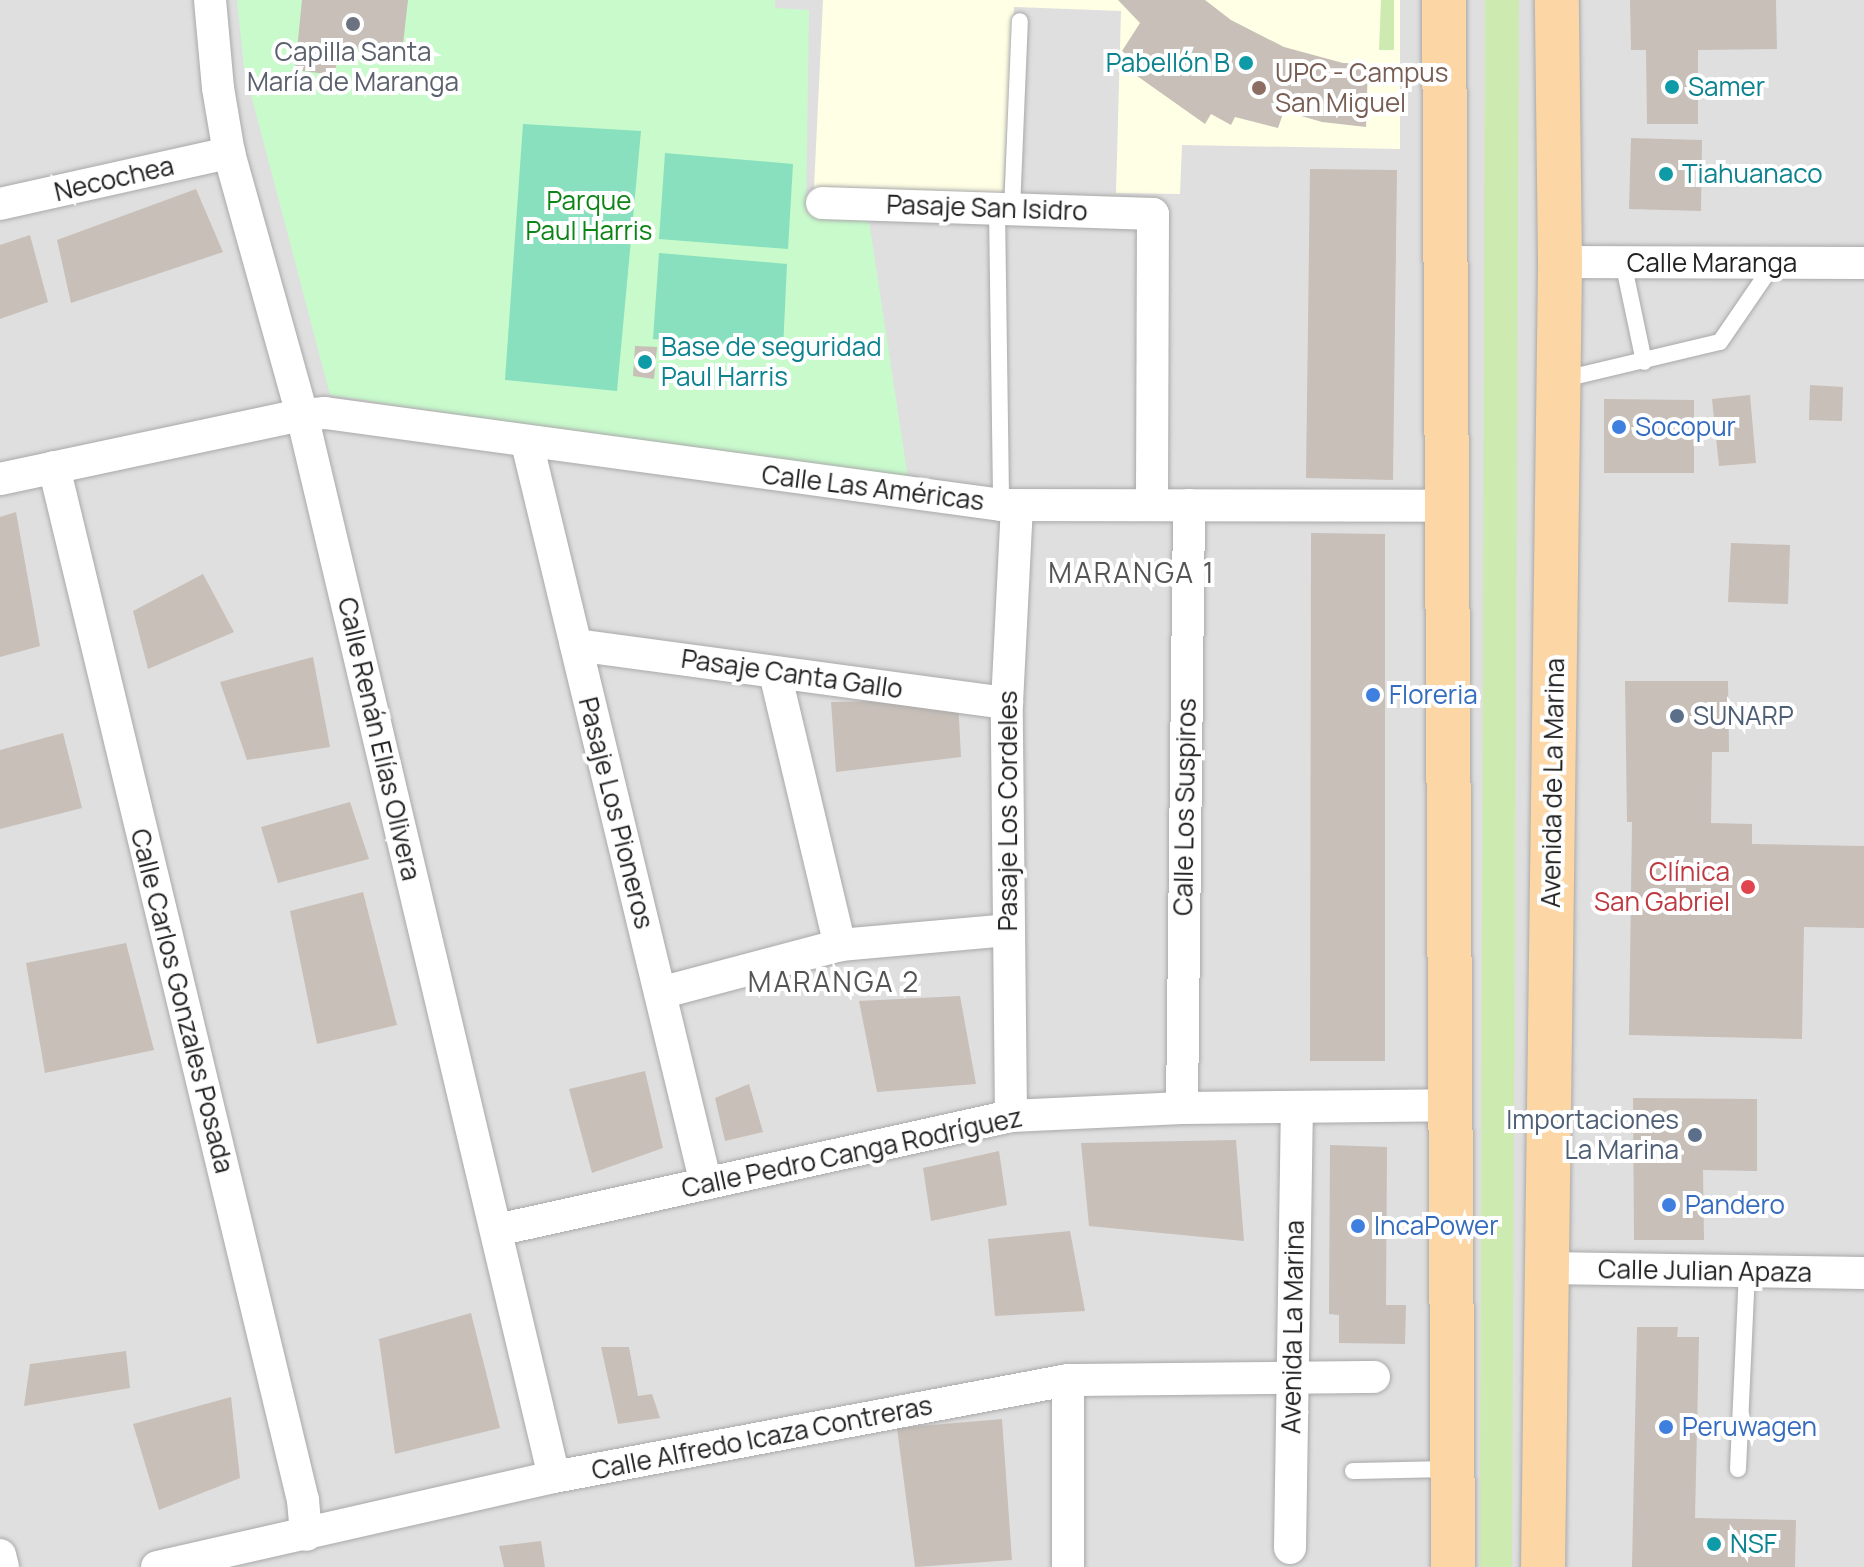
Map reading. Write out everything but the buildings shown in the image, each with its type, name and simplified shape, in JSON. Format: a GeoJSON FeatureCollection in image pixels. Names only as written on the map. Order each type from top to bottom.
{"type":"FeatureCollection","features":[{"type":"Feature","properties":{"kind":"main road"},"geometry":{"type":"LineString","coordinates":[[1414,0],[1414,11],[1445,70]]}},
{"type":"Feature","properties":{"kind":"main road"},"geometry":{"type":"LineString","coordinates":[[1444,0],[1453,1567]]}},
{"type":"Feature","properties":{"kind":"main road","name":"Avenida de La Marina"},"geometry":{"type":"LineString","coordinates":[[1543,1567],[1560,262],[1557,0]]}},
{"type":"Feature","properties":{"kind":"street","name":"Calle Renán Elías Olivera"},"geometry":{"type":"LineString","coordinates":[[210,0],[218,88],[229,153],[302,415],[554,1477]]}},
{"type":"Feature","properties":{"kind":"street","name":"Necochea"},"geometry":{"type":"LineString","coordinates":[[0,204],[229,153]]}},
{"type":"Feature","properties":{"kind":"street","name":"Pasaje San Isidro"},"geometry":{"type":"LineString","coordinates":[[822,203],[1153,214],[1152,505]]}},
{"type":"Feature","properties":{"kind":"street","name":"Calle Maranga"},"geometry":{"type":"LineString","coordinates":[[1560,262],[1864,263]]}},
{"type":"Feature","properties":{"kind":"street","name":"Calle Las Américas"},"geometry":{"type":"LineString","coordinates":[[0,479],[302,415],[325,413],[527,443],[1009,505],[1449,506]]}},
{"type":"Feature","properties":{"kind":"street","name":"Pasaje Los Pioneros"},"geometry":{"type":"LineString","coordinates":[[527,443],[706,1184]]}},
{"type":"Feature","properties":{"kind":"street","name":"Calle Carlos Gonzales Posada"},"geometry":{"type":"LineString","coordinates":[[54,467],[303,1500],[306,1535]]}},
{"type":"Feature","properties":{"kind":"street","name":"Pasaje Los Cordeles"},"geometry":{"type":"LineString","coordinates":[[1009,505],[1007,930],[1011,1116]]}},
{"type":"Feature","properties":{"kind":"street","name":"Calle Los Suspiros"},"geometry":{"type":"LineString","coordinates":[[1182,1108],[1189,505]]}},
{"type":"Feature","properties":{"kind":"street","name":"Pasaje Canta Gallo"},"geometry":{"type":"LineString","coordinates":[[576,645],[1007,703]]}},
{"type":"Feature","properties":{"kind":"street"},"geometry":{"type":"LineString","coordinates":[[775,673],[840,945]]}},
{"type":"Feature","properties":{"kind":"street"},"geometry":{"type":"LineString","coordinates":[[660,993],[840,945],[1007,930]]}},
{"type":"Feature","properties":{"kind":"street","name":"Calle Pedro Canga Rodríguez"},"geometry":{"type":"LineString","coordinates":[[497,1230],[1011,1116],[1182,1108],[1451,1105]]}},
{"type":"Feature","properties":{"kind":"street","name":"Avenida La Marina"},"geometry":{"type":"LineString","coordinates":[[1290,1548],[1297,1107]]}},
{"type":"Feature","properties":{"kind":"street","name":"Calle Julian Apaza"},"geometry":{"type":"LineString","coordinates":[[1547,1268],[1864,1273]]}},
{"type":"Feature","properties":{"kind":"street","name":"Calle Alfredo Icaza Contreras"},"geometry":{"type":"LineString","coordinates":[[157,1567],[554,1477],[1068,1380],[1293,1375],[1374,1377]]}},
{"type":"Feature","properties":{"kind":"street"},"geometry":{"type":"LineString","coordinates":[[1068,1380],[1068,1567]]}},
{"type":"Feature","properties":{"kind":"street"},"geometry":{"type":"LineString","coordinates":[[0,1555],[3,1567]]}},
{"type":"Feature","properties":{"kind":"lane","name":"Pasaje Los Cordeles"},"geometry":{"type":"LineString","coordinates":[[1009,505],[1005,209],[1020,21]]}},
{"type":"Feature","properties":{"kind":"lane"},"geometry":{"type":"LineString","coordinates":[[1623,262],[1644,362]]}},
{"type":"Feature","properties":{"kind":"lane"},"geometry":{"type":"LineString","coordinates":[[1558,381],[1720,342],[1774,263]]}},
{"type":"Feature","properties":{"kind":"lane"},"geometry":{"type":"LineString","coordinates":[[1738,1469],[1747,1271]]}},
{"type":"Feature","properties":{"kind":"lane"},"geometry":{"type":"LineString","coordinates":[[1353,1471],[1453,1469]]}},
{"type":"Feature","properties":{"kind":"shaded area"},"geometry":{"type":"Polygon","coordinates":[[[0,0],[1864,0],[1864,1567],[0,1567],[0,0]]]}},
{"type":"Feature","properties":{"kind":"shaded area"},"geometry":{"type":"Polygon","coordinates":[[[823,0],[1400,0],[1400,149],[1182,145],[1180,194],[1116,193],[1121,11],[1014,7],[1003,197],[814,188],[823,0]]]}},
{"type":"Feature","properties":{"kind":"green space","name":"Parque Paul Harris"},"geometry":{"type":"Polygon","coordinates":[[[237,0],[775,0],[775,8],[809,10],[806,213],[869,221],[909,485],[330,395],[244,68],[237,0]]]}},
{"type":"Feature","properties":{"kind":"green space"},"geometry":{"type":"Polygon","coordinates":[[[1381,0],[1394,0],[1394,50],[1379,50],[1381,0]]]}},
{"type":"Feature","properties":{"kind":"green space"},"geometry":{"type":"Polygon","coordinates":[[[1485,0],[1519,0],[1512,1567],[1480,1567],[1485,0]]]}},
{"type":"Feature","properties":{"kind":"green space"},"geometry":{"type":"Polygon","coordinates":[[[523,124],[641,131],[617,391],[505,380],[523,124]]]}},
{"type":"Feature","properties":{"kind":"green space"},"geometry":{"type":"Polygon","coordinates":[[[665,153],[793,164],[788,249],[659,239],[665,153]]]}},
{"type":"Feature","properties":{"kind":"green space"},"geometry":{"type":"Polygon","coordinates":[[[659,253],[787,264],[783,349],[653,339],[659,253]]]}},
{"type":"Feature","properties":{"kind":"place","name":"Capilla Santa María de Maranga"},"geometry":{"type":"Point","coordinates":[353,24]}},
{"type":"Feature","properties":{"kind":"place","name":"Pabellón B"},"geometry":{"type":"Point","coordinates":[1246,63]}},
{"type":"Feature","properties":{"kind":"place","name":"Samer"},"geometry":{"type":"Point","coordinates":[1672,87]}},
{"type":"Feature","properties":{"kind":"place","name":"UPC - Campus San Miguel"},"geometry":{"type":"Point","coordinates":[1259,88]}},
{"type":"Feature","properties":{"kind":"place","name":"Tiahuanaco"},"geometry":{"type":"Point","coordinates":[1666,174]}},
{"type":"Feature","properties":{"kind":"place","name":"Base de seguridad Paul Harris"},"geometry":{"type":"Point","coordinates":[645,362]}},
{"type":"Feature","properties":{"kind":"place","name":"Socopur"},"geometry":{"type":"Point","coordinates":[1619,427]}},
{"type":"Feature","properties":{"kind":"place","name":"Floreria"},"geometry":{"type":"Point","coordinates":[1373,695]}},
{"type":"Feature","properties":{"kind":"place","name":"SUNARP"},"geometry":{"type":"Point","coordinates":[1677,716]}},
{"type":"Feature","properties":{"kind":"place","name":"Clínica San Gabriel"},"geometry":{"type":"Point","coordinates":[1748,887]}},
{"type":"Feature","properties":{"kind":"place","name":"Importaciones La Marina"},"geometry":{"type":"Point","coordinates":[1695,1135]}},
{"type":"Feature","properties":{"kind":"place","name":"Pandero"},"geometry":{"type":"Point","coordinates":[1669,1205]}},
{"type":"Feature","properties":{"kind":"place","name":"IncaPower"},"geometry":{"type":"Point","coordinates":[1358,1226]}},
{"type":"Feature","properties":{"kind":"place","name":"Peruwagen"},"geometry":{"type":"Point","coordinates":[1666,1427]}},
{"type":"Feature","properties":{"kind":"place","name":"NSF"},"geometry":{"type":"Point","coordinates":[1714,1544]}},
{"type":"Feature","properties":{"kind":"district","name":"MARANGA 1"},"geometry":{"type":"Point","coordinates":[1132,572]}},
{"type":"Feature","properties":{"kind":"district","name":"MARANGA 2"},"geometry":{"type":"Point","coordinates":[834,981]}}]}
